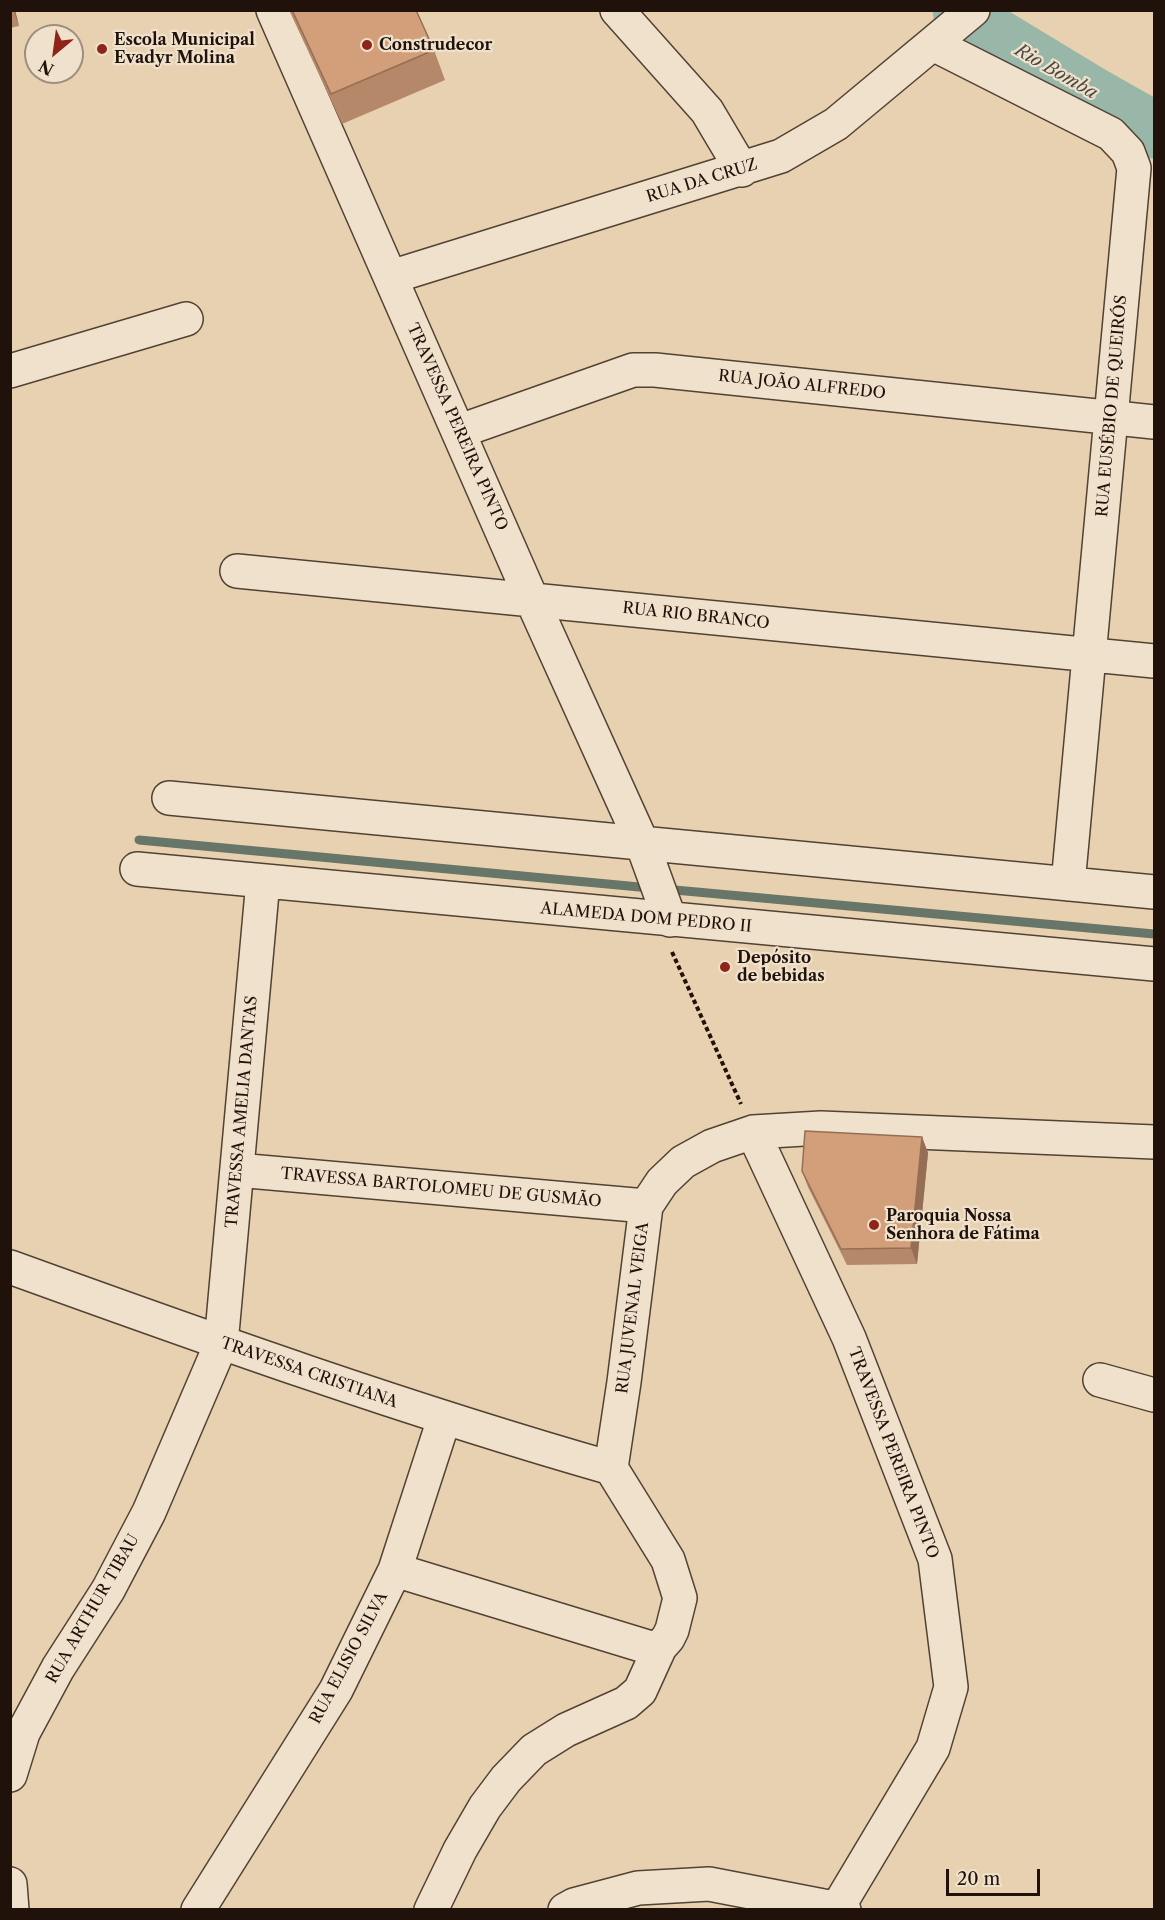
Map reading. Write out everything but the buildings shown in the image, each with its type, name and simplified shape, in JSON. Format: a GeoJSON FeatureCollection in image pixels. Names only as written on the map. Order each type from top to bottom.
{"type":"FeatureCollection","features":[{"type":"Feature","properties":{"kind":"street","name":"TRAVESSA PEREIRA PINTO"},"geometry":{"type":"LineString","coordinates":[[273,10],[647,856]]}},
{"type":"Feature","properties":{"kind":"street"},"geometry":{"type":"LineString","coordinates":[[617,10],[707,111],[742,170]]}},
{"type":"Feature","properties":{"kind":"street","name":"RUA DA CRUZ"},"geometry":{"type":"LineString","coordinates":[[392,277],[781,156],[836,124],[965,17]]}},
{"type":"Feature","properties":{"kind":"street","name":"RUA EUSÉBIO DE QUEIRÓS"},"geometry":{"type":"LineString","coordinates":[[933,44],[1111,134],[1128,152],[1134,168],[1068,884]]}},
{"type":"Feature","properties":{"kind":"street"},"geometry":{"type":"LineString","coordinates":[[10,371],[186,319]]}},
{"type":"Feature","properties":{"kind":"street","name":"RUA JOÃO ALFREDO"},"geometry":{"type":"LineString","coordinates":[[460,431],[633,370],[655,370],[1155,422]]}},
{"type":"Feature","properties":{"kind":"street","name":"RUA RIO BRANCO"},"geometry":{"type":"LineString","coordinates":[[237,572],[1155,661]]}},
{"type":"Feature","properties":{"kind":"street"},"geometry":{"type":"LineString","coordinates":[[169,798],[647,856],[1068,884],[1155,892]]}},
{"type":"Feature","properties":{"kind":"street"},"geometry":{"type":"LineString","coordinates":[[647,856],[664,915]]}},
{"type":"Feature","properties":{"kind":"street","name":"ALAMEDA DOM PEDRO II"},"geometry":{"type":"LineString","coordinates":[[137,869],[664,915],[1155,964]]}},
{"type":"Feature","properties":{"kind":"street","name":"TRAVESSA AMELIA DANTAS"},"geometry":{"type":"LineString","coordinates":[[221,1344],[263,881]]}},
{"type":"Feature","properties":{"kind":"street","name":"RUA JUVENAL VEIGA"},"geometry":{"type":"LineString","coordinates":[[611,1468],[646,1206],[662,1182],[683,1162],[712,1146],[753,1132],[821,1128],[1155,1142]]}},
{"type":"Feature","properties":{"kind":"street","name":"TRAVESSA PEREIRA PINTO"},"geometry":{"type":"LineString","coordinates":[[753,1132],[849,1338],[935,1559],[951,1687],[933,1748],[840,1909]]}},
{"type":"Feature","properties":{"kind":"street","name":"TRAVESSA BARTOLOMEU DE GUSMÃO"},"geometry":{"type":"LineString","coordinates":[[237,1170],[646,1206]]}},
{"type":"Feature","properties":{"kind":"street","name":"TRAVESSA CRISTIANA"},"geometry":{"type":"LineString","coordinates":[[10,1267],[221,1344],[444,1419],[611,1468]]}},
{"type":"Feature","properties":{"kind":"street","name":"RUA ARTHUR TIBAU"},"geometry":{"type":"LineString","coordinates":[[10,1775],[23,1733],[58,1668],[108,1590],[149,1512],[221,1344]]}},
{"type":"Feature","properties":{"kind":"street"},"geometry":{"type":"LineString","coordinates":[[1100,1380],[1155,1395]]}},
{"type":"Feature","properties":{"kind":"street","name":"RUA ELISIO SILVA"},"geometry":{"type":"LineString","coordinates":[[198,1910],[336,1690],[396,1570],[444,1419]]}},
{"type":"Feature","properties":{"kind":"street"},"geometry":{"type":"LineString","coordinates":[[431,1910],[460,1850],[485,1808],[506,1779],[534,1750],[566,1730],[626,1703],[640,1690],[660,1647],[672,1630],[680,1598],[668,1560],[611,1468]]}},
{"type":"Feature","properties":{"kind":"street"},"geometry":{"type":"LineString","coordinates":[[396,1570],[651,1648],[660,1647]]}},
{"type":"Feature","properties":{"kind":"street"},"geometry":{"type":"LineString","coordinates":[[10,1884],[12,1910]]}},
{"type":"Feature","properties":{"kind":"street"},"geometry":{"type":"LineString","coordinates":[[565,1910],[574,1905],[638,1888],[709,1884],[840,1909]]}},
{"type":"Feature","properties":{"kind":"path"},"geometry":{"type":"LineString","coordinates":[[664,915],[753,1132]]}},
{"type":"Feature","properties":{"kind":"waterway","name":"Rio Bomba"},"geometry":{"type":"LineString","coordinates":[[961,10],[983,29],[1154,130]]}},
{"type":"Feature","properties":{"kind":"waterway"},"geometry":{"type":"LineString","coordinates":[[139,840],[650,888]]}},
{"type":"Feature","properties":{"kind":"waterway"},"geometry":{"type":"LineString","coordinates":[[664,889],[1154,934]]}},
{"type":"Feature","properties":{"kind":"place","name":"Construdecor"},"geometry":{"type":"Point","coordinates":[367,45]}},
{"type":"Feature","properties":{"kind":"place","name":"Escola Municipal Evadyr Molina"},"geometry":{"type":"Point","coordinates":[102,49]}},
{"type":"Feature","properties":{"kind":"place","name":"Depósito de bebidas"},"geometry":{"type":"Point","coordinates":[725,967]}},
{"type":"Feature","properties":{"kind":"place","name":"Paroquia Nossa Senhora de Fátima"},"geometry":{"type":"Point","coordinates":[874,1225]}}]}
